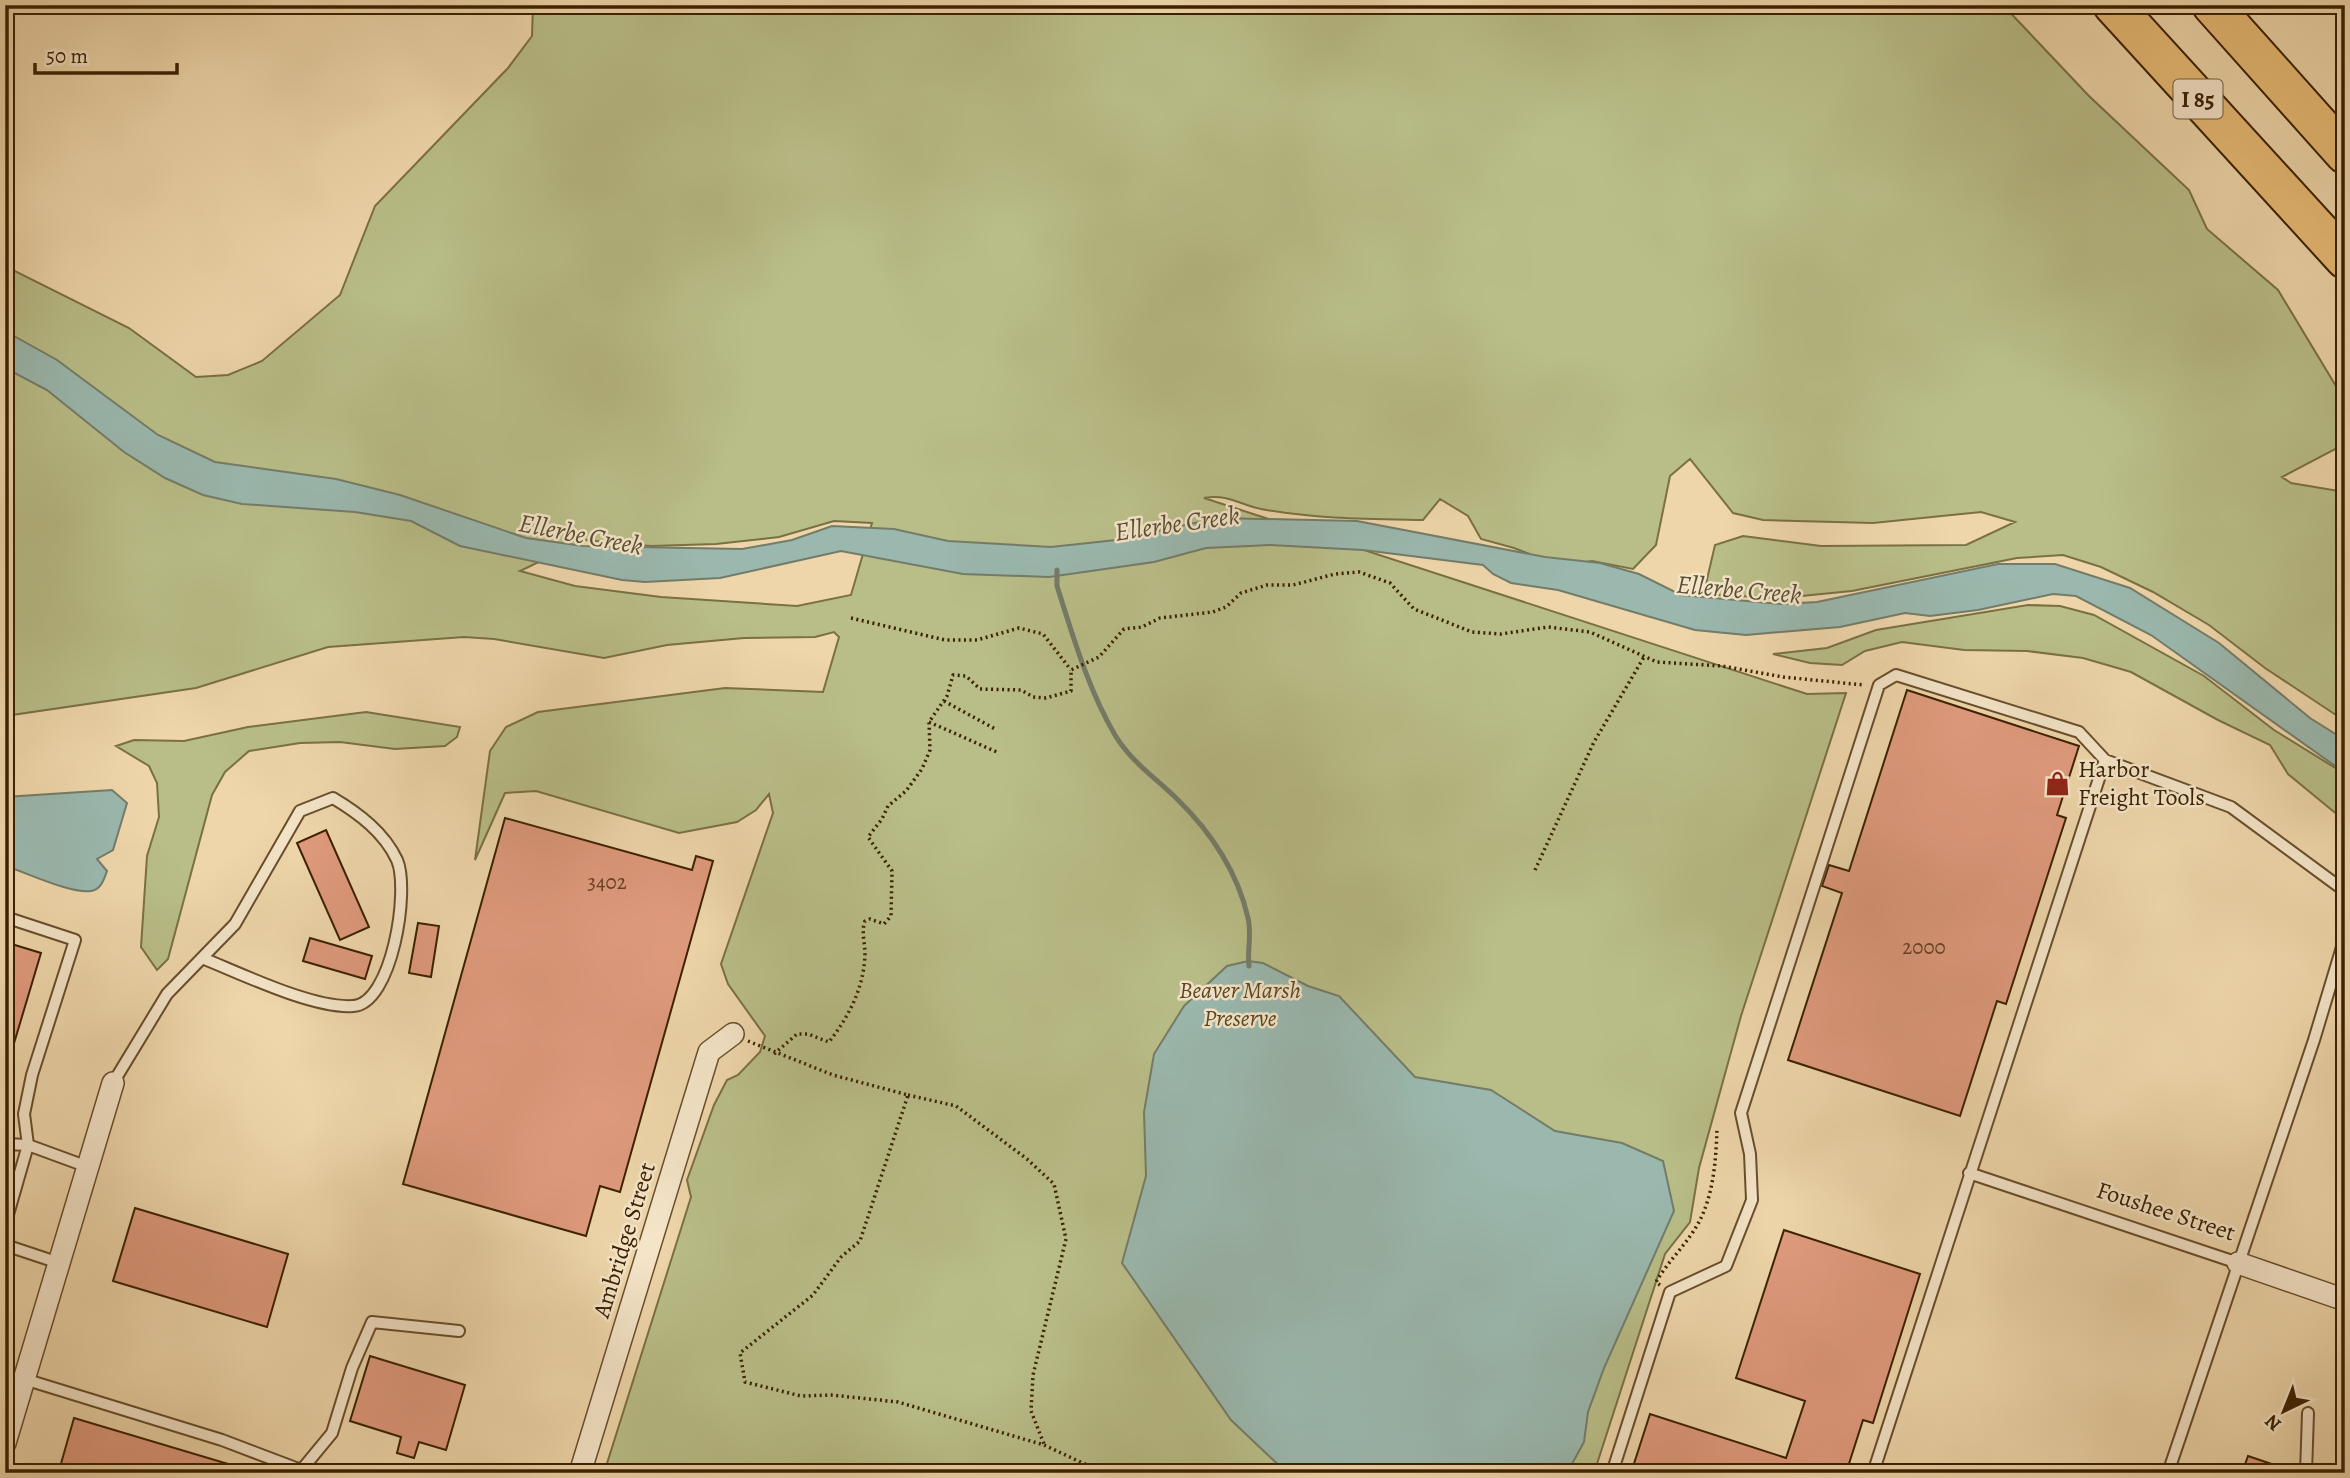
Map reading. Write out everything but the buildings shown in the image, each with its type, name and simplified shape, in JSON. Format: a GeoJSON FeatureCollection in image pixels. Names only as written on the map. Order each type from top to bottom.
{"type":"FeatureCollection","features":[{"type":"Feature","properties":{"kind":"highway","name":"I 85"},"geometry":{"type":"LineString","coordinates":[[2113,5],[2345,259]]}},
{"type":"Feature","properties":{"kind":"highway"},"geometry":{"type":"LineString","coordinates":[[2212,5],[2345,154]]}},
{"type":"Feature","properties":{"kind":"highway"},"geometry":{"type":"LineString","coordinates":[[2249,46],[2345,131]]}},
{"type":"Feature","properties":{"kind":"highway"},"geometry":{"type":"LineString","coordinates":[[2283,193],[2345,278]]}},
{"type":"Feature","properties":{"kind":"street","name":"Ambridge Street"},"geometry":{"type":"LineString","coordinates":[[580,1473],[709,1052],[733,1034]]}},
{"type":"Feature","properties":{"kind":"street"},"geometry":{"type":"LineString","coordinates":[[5,1443],[113,1083]]}},
{"type":"Feature","properties":{"kind":"street","name":"Foushee Street"},"geometry":{"type":"LineString","coordinates":[[2238,1263],[2345,1300]]}},
{"type":"Feature","properties":{"kind":"lane"},"geometry":{"type":"LineString","coordinates":[[1612,1473],[1670,1292],[1726,1266],[1752,1200],[1750,1154],[1741,1113],[1879,685],[1896,675],[2079,732],[2105,760],[2231,807],[2345,891]]}},
{"type":"Feature","properties":{"kind":"lane"},"geometry":{"type":"LineString","coordinates":[[1873,1473],[2105,760]]}},
{"type":"Feature","properties":{"kind":"lane"},"geometry":{"type":"LineString","coordinates":[[113,1083],[167,994],[235,924],[300,811],[333,798],[364,816],[397,860],[403,897],[391,952],[373,998],[355,1007],[330,1004],[287,991],[202,958]]}},
{"type":"Feature","properties":{"kind":"lane"},"geometry":{"type":"LineString","coordinates":[[5,917],[75,940],[32,1075],[24,1114],[28,1145],[5,1225]]}},
{"type":"Feature","properties":{"kind":"lane"},"geometry":{"type":"LineString","coordinates":[[2168,1473],[2314,1040],[2345,937]]}},
{"type":"Feature","properties":{"kind":"lane"},"geometry":{"type":"LineString","coordinates":[[5,1143],[28,1145],[88,1167]]}},
{"type":"Feature","properties":{"kind":"lane","name":"Foushee Street"},"geometry":{"type":"LineString","coordinates":[[1969,1173],[2238,1263]]}},
{"type":"Feature","properties":{"kind":"lane"},"geometry":{"type":"LineString","coordinates":[[5,1245],[60,1262]]}},
{"type":"Feature","properties":{"kind":"lane"},"geometry":{"type":"LineString","coordinates":[[24,1379],[222,1440],[300,1471],[332,1433],[352,1367],[372,1322],[459,1331]]}},
{"type":"Feature","properties":{"kind":"lane"},"geometry":{"type":"LineString","coordinates":[[2306,1473],[2308,1413]]}},
{"type":"Feature","properties":{"kind":"path"},"geometry":{"type":"LineString","coordinates":[[1071,670],[1099,657],[1124,629],[1142,627],[1160,618],[1213,612],[1226,607],[1241,593],[1266,585],[1293,585],[1347,572],[1376,576],[1394,587],[1413,609],[1472,632],[1501,634],[1548,627],[1590,632],[1657,662],[1722,666],[1843,684],[1879,685]]}},
{"type":"Feature","properties":{"kind":"path"},"geometry":{"type":"LineString","coordinates":[[774,1054],[797,1034],[808,1034],[829,1042],[849,1015],[856,999],[865,956],[863,926],[870,919],[884,924],[891,916],[892,871],[868,836],[892,801],[906,791],[922,769],[930,750],[929,722],[944,701],[953,675],[966,676],[980,689],[1021,690],[1033,697],[1046,698],[1071,691],[1071,670],[1043,634],[1019,628],[976,640],[945,640],[851,618]]}},
{"type":"Feature","properties":{"kind":"path"},"geometry":{"type":"LineString","coordinates":[[1535,870],[1594,742],[1644,657]]}},
{"type":"Feature","properties":{"kind":"path"},"geometry":{"type":"LineString","coordinates":[[944,701],[997,730]]}},
{"type":"Feature","properties":{"kind":"path"},"geometry":{"type":"LineString","coordinates":[[929,722],[999,753]]}},
{"type":"Feature","properties":{"kind":"path"},"geometry":{"type":"LineString","coordinates":[[733,1034],[774,1054],[833,1075],[956,1105],[1027,1158],[1054,1184],[1066,1239],[1033,1375],[1031,1411],[1044,1445]]}},
{"type":"Feature","properties":{"kind":"path"},"geometry":{"type":"LineString","coordinates":[[908,1095],[860,1241],[841,1257],[813,1295],[740,1353],[745,1382],[802,1396],[831,1395],[898,1402],[1044,1445],[1087,1465],[1094,1473]]}},
{"type":"Feature","properties":{"kind":"path"},"geometry":{"type":"LineString","coordinates":[[1670,1292],[1656,1282],[1700,1220],[1714,1170],[1717,1129]]}},
{"type":"Feature","properties":{"kind":"green space","name":"Beaver Marsh Preserve"},"geometry":{"type":"Polygon","coordinates":[[[533,5],[2003,5],[2089,96],[2189,190],[2207,229],[2278,290],[2345,401],[2345,444],[2282,477],[2291,483],[2345,492],[2345,721],[2265,668],[2209,625],[2153,592],[2101,567],[2063,555],[2017,558],[1852,591],[1781,598],[1716,595],[1705,588],[1715,545],[1743,536],[1821,546],[1966,545],[2015,522],[1981,512],[1873,523],[1763,520],[1733,513],[1690,459],[1670,476],[1656,545],[1633,569],[1592,561],[1561,566],[1481,539],[1468,516],[1440,499],[1423,520],[1301,515],[1261,509],[1227,498],[1204,498],[1807,694],[1846,693],[1741,1016],[1699,1168],[1690,1222],[1665,1254],[1594,1473],[604,1473],[691,1197],[687,1180],[714,1105],[727,1080],[738,1075],[760,1052],[765,1036],[728,984],[721,964],[773,813],[769,794],[756,810],[737,822],[679,833],[536,791],[505,793],[475,860],[490,751],[506,727],[538,712],[725,688],[823,692],[839,637],[834,632],[815,637],[744,638],[667,645],[604,658],[494,639],[464,637],[328,647],[196,688],[5,716],[5,266],[129,328],[196,377],[228,375],[262,361],[340,295],[375,206],[508,68],[532,36],[533,5]],[[834,521],[779,537],[716,544],[651,546],[584,540],[520,571],[575,586],[661,597],[797,606],[851,595],[872,523],[834,521]]]}},
{"type":"Feature","properties":{"kind":"green space"},"geometry":{"type":"Polygon","coordinates":[[[2028,605],[2060,606],[2094,615],[2204,676],[2274,730],[2337,769],[2345,778],[2345,821],[2288,774],[2270,745],[2131,672],[2083,658],[2027,651],[1964,650],[1902,642],[1865,651],[1842,665],[1810,663],[1773,654],[1827,648],[1876,630],[2028,605]]]}},
{"type":"Feature","properties":{"kind":"green space"},"geometry":{"type":"Polygon","coordinates":[[[366,712],[460,727],[457,737],[445,746],[395,749],[340,742],[300,743],[249,751],[225,772],[212,795],[168,959],[157,970],[141,947],[147,856],[159,817],[157,783],[149,766],[116,746],[134,740],[184,741],[248,727],[366,712]]]}},
{"type":"Feature","properties":{"kind":"water"},"geometry":{"type":"Polygon","coordinates":[[[5,331],[57,360],[158,435],[215,462],[336,479],[400,495],[526,538],[583,546],[742,549],[792,540],[832,526],[894,529],[948,541],[1051,547],[1116,540],[1218,518],[1357,521],[1545,557],[1600,563],[1639,574],[1681,595],[1781,604],[1817,602],[1998,564],[2055,564],[2130,588],[2219,643],[2310,718],[2345,740],[2345,773],[2151,635],[2076,596],[2053,594],[1978,610],[1930,616],[1905,613],[1840,627],[1746,635],[1695,630],[1558,590],[1511,583],[1493,574],[1483,565],[1363,550],[1270,545],[1206,548],[1154,562],[1049,577],[963,574],[841,551],[720,578],[645,582],[622,580],[460,546],[411,521],[355,512],[242,504],[203,495],[165,478],[124,452],[47,390],[5,368],[5,331]]]}},
{"type":"Feature","properties":{"kind":"water"},"geometry":{"type":"Polygon","coordinates":[[[112,790],[127,803],[113,850],[97,859],[107,871],[97,889],[72,889],[5,866],[5,797],[112,790]]]}},
{"type":"Feature","properties":{"kind":"water"},"geometry":{"type":"Polygon","coordinates":[[[1248,961],[1263,963],[1308,986],[1339,996],[1415,1077],[1491,1090],[1555,1131],[1622,1143],[1663,1161],[1674,1211],[1604,1368],[1588,1412],[1584,1442],[1567,1473],[1287,1473],[1231,1420],[1122,1263],[1146,1176],[1144,1112],[1154,1054],[1184,1006],[1227,966],[1248,961]]]}},
{"type":"Feature","properties":{"kind":"waterway"},"geometry":{"type":"LineString","coordinates":[[1057,570],[1057,586],[1082,662],[1115,735],[1137,762],[1178,800],[1201,826],[1230,869],[1248,918],[1249,966]]}},
{"type":"Feature","properties":{"kind":"place","name":"Harbor Freight Tools"},"geometry":{"type":"Point","coordinates":[2058,783]}},
{"type":"Feature","properties":{"kind":"water label","name":"Ellerbe Creek"},"geometry":{"type":"Point","coordinates":[1177,523]}},
{"type":"Feature","properties":{"kind":"water label","name":"Ellerbe Creek"},"geometry":{"type":"Point","coordinates":[581,534]}},
{"type":"Feature","properties":{"kind":"water label","name":"Ellerbe Creek"},"geometry":{"type":"Point","coordinates":[1739,589]}}]}
